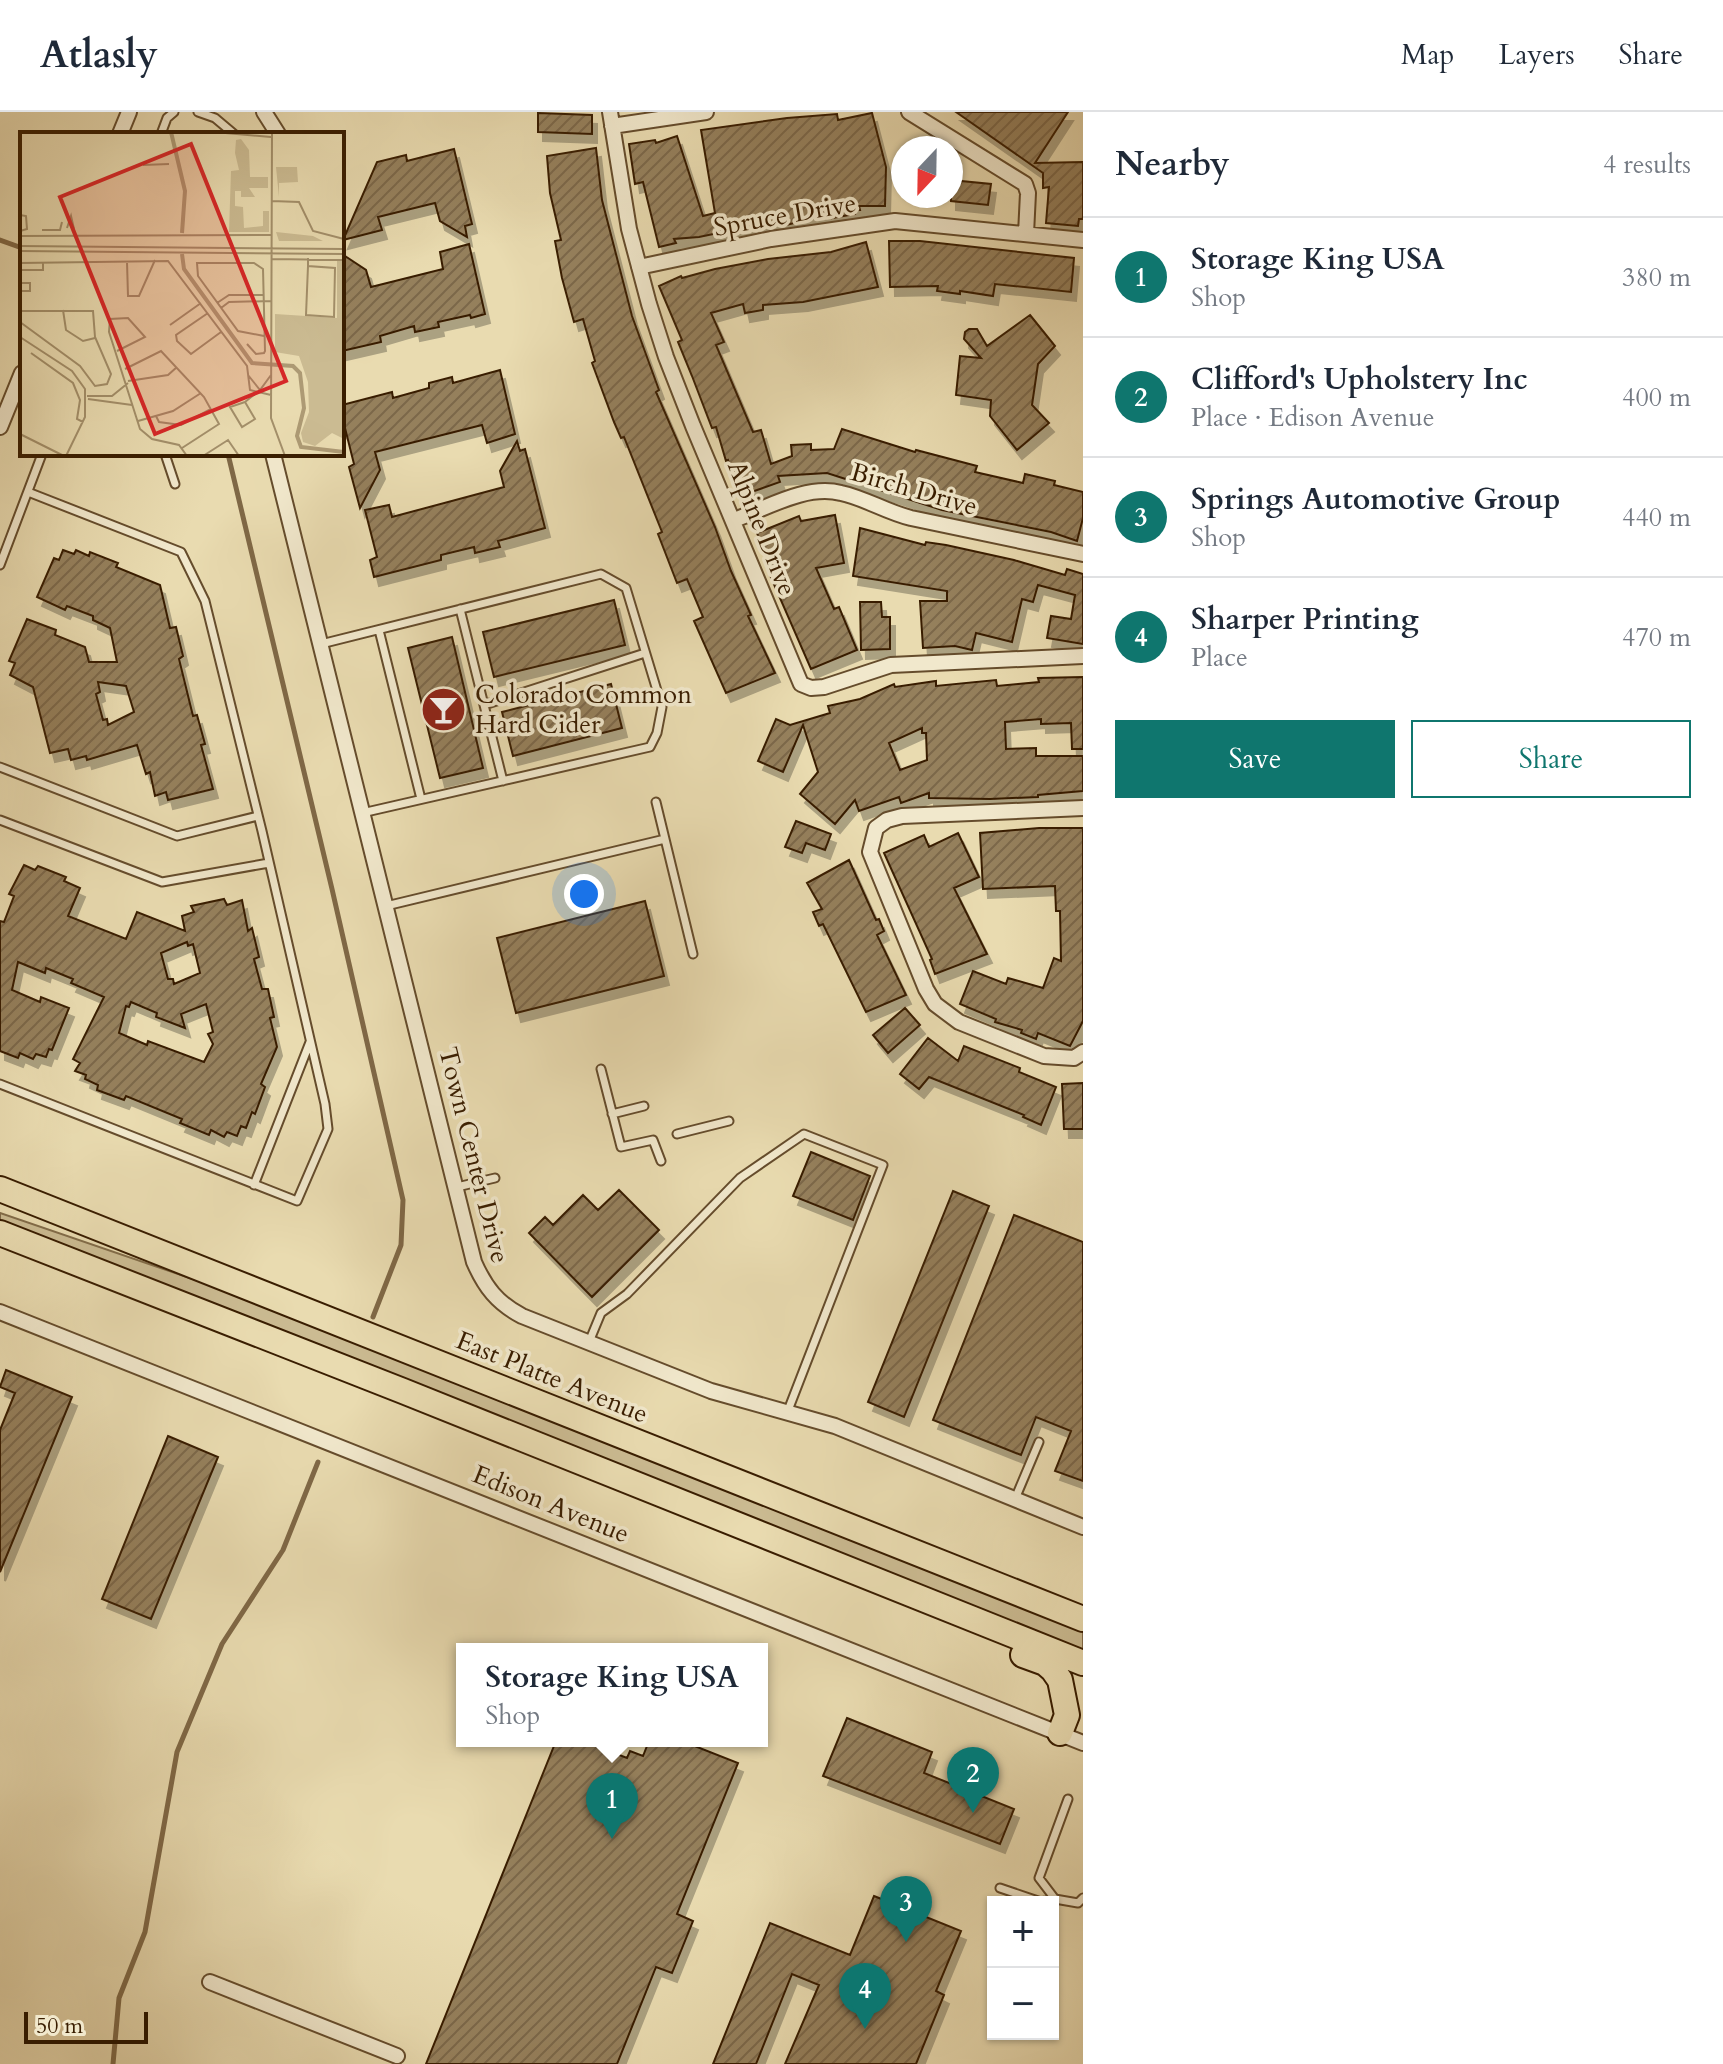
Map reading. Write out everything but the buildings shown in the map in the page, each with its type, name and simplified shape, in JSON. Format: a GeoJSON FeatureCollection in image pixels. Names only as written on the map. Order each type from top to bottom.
{"type":"FeatureCollection","features":[{"type":"Feature","properties":{"kind":"highway","name":"East Platte Avenue"},"geometry":{"type":"LineString","coordinates":[[0,1189],[1083,1619]]}},
{"type":"Feature","properties":{"kind":"highway"},"geometry":{"type":"LineString","coordinates":[[0,1233],[1083,1663]]}},
{"type":"Feature","properties":{"kind":"highway"},"geometry":{"type":"LineString","coordinates":[[933,1602],[943,1623],[1045,1663],[1060,1680],[1070,1717]]}},
{"type":"Feature","properties":{"kind":"street"},"geometry":{"type":"LineString","coordinates":[[121,132],[129,112]]}},
{"type":"Feature","properties":{"kind":"street"},"geometry":{"type":"LineString","coordinates":[[264,112],[277,132]]}},
{"type":"Feature","properties":{"kind":"street"},"geometry":{"type":"LineString","coordinates":[[611,119],[706,112]]}},
{"type":"Feature","properties":{"kind":"street"},"geometry":{"type":"LineString","coordinates":[[909,112],[927,116],[1025,184],[1028,193],[1026,234]]}},
{"type":"Feature","properties":{"kind":"street","name":"Alpine Drive"},"geometry":{"type":"LineString","coordinates":[[611,119],[629,229],[649,304],[682,398],[801,684],[811,688],[824,687],[891,665],[1083,656]]}},
{"type":"Feature","properties":{"kind":"street","name":"Spruce Drive"},"geometry":{"type":"LineString","coordinates":[[639,267],[771,239],[895,221],[1083,240]]}},
{"type":"Feature","properties":{"kind":"street"},"geometry":{"type":"LineString","coordinates":[[0,427],[20,378]]}},
{"type":"Feature","properties":{"kind":"street","name":"Town Center Drive"},"geometry":{"type":"LineString","coordinates":[[274,456],[474,1262],[482,1282],[495,1298],[522,1316],[711,1391],[835,1426],[1083,1527]]}},
{"type":"Feature","properties":{"kind":"street","name":"Birch Drive"},"geometry":{"type":"LineString","coordinates":[[734,520],[823,490],[857,497],[911,518],[1083,554]]}},
{"type":"Feature","properties":{"kind":"street"},"geometry":{"type":"LineString","coordinates":[[1083,808],[902,816],[887,820],[876,828],[870,852],[935,1004],[959,1022],[1044,1056],[1074,1058],[1083,1052]]}},
{"type":"Feature","properties":{"kind":"street","name":"Edison Avenue"},"geometry":{"type":"LineString","coordinates":[[0,1312],[378,1461],[1070,1717],[1083,1743]]}},
{"type":"Feature","properties":{"kind":"street"},"geometry":{"type":"LineString","coordinates":[[210,1982],[397,2056]]}},
{"type":"Feature","properties":{"kind":"lane"},"geometry":{"type":"LineString","coordinates":[[162,132],[167,118],[174,112]]}},
{"type":"Feature","properties":{"kind":"lane"},"geometry":{"type":"LineString","coordinates":[[198,112],[215,118],[232,132]]}},
{"type":"Feature","properties":{"kind":"lane"},"geometry":{"type":"LineString","coordinates":[[0,565],[41,456]]}},
{"type":"Feature","properties":{"kind":"lane"},"geometry":{"type":"LineString","coordinates":[[166,456],[175,484]]}},
{"type":"Feature","properties":{"kind":"lane"},"geometry":{"type":"LineString","coordinates":[[0,1084],[297,1201],[328,1129],[269,863],[205,601],[181,552],[28,492]]}},
{"type":"Feature","properties":{"kind":"lane"},"geometry":{"type":"LineString","coordinates":[[321,644],[601,574],[626,588],[662,707],[657,733],[650,747],[362,813]]}},
{"type":"Feature","properties":{"kind":"lane"},"geometry":{"type":"LineString","coordinates":[[460,609],[503,781]]}},
{"type":"Feature","properties":{"kind":"lane"},"geometry":{"type":"LineString","coordinates":[[379,630],[421,799]]}},
{"type":"Feature","properties":{"kind":"lane"},"geometry":{"type":"LineString","coordinates":[[484,705],[645,653]]}},
{"type":"Feature","properties":{"kind":"lane"},"geometry":{"type":"LineString","coordinates":[[0,767],[177,836],[258,816]]}},
{"type":"Feature","properties":{"kind":"lane"},"geometry":{"type":"LineString","coordinates":[[656,802],[693,954]]}},
{"type":"Feature","properties":{"kind":"lane"},"geometry":{"type":"LineString","coordinates":[[0,820],[162,882],[269,863]]}},
{"type":"Feature","properties":{"kind":"lane"},"geometry":{"type":"LineString","coordinates":[[386,906],[665,839]]}},
{"type":"Feature","properties":{"kind":"lane"},"geometry":{"type":"LineString","coordinates":[[254,1185],[310,1041]]}},
{"type":"Feature","properties":{"kind":"lane"},"geometry":{"type":"LineString","coordinates":[[601,1069],[621,1147],[653,1140],[661,1161]]}},
{"type":"Feature","properties":{"kind":"lane"},"geometry":{"type":"LineString","coordinates":[[612,1114],[644,1106]]}},
{"type":"Feature","properties":{"kind":"lane"},"geometry":{"type":"LineString","coordinates":[[677,1134],[729,1121]]}},
{"type":"Feature","properties":{"kind":"lane"},"geometry":{"type":"LineString","coordinates":[[589,1342],[601,1313],[627,1294],[740,1178],[804,1134],[883,1165],[787,1413]]}},
{"type":"Feature","properties":{"kind":"lane"},"geometry":{"type":"LineString","coordinates":[[457,1187],[495,1178]]}},
{"type":"Feature","properties":{"kind":"lane"},"geometry":{"type":"LineString","coordinates":[[1015,1499],[1039,1442]]}},
{"type":"Feature","properties":{"kind":"lane"},"geometry":{"type":"LineString","coordinates":[[1053,1896],[1039,1878],[1068,1799]]}},
{"type":"Feature","properties":{"kind":"lane"},"geometry":{"type":"LineString","coordinates":[[1000,1888],[1023,1896]]}},
{"type":"Feature","properties":{"kind":"lane"},"geometry":{"type":"LineString","coordinates":[[1059,1900],[1078,1903],[1083,1898]]}},
{"type":"Feature","properties":{"kind":"shaded area"},"geometry":{"type":"Polygon","coordinates":[[[0,1213],[251,1299],[1083,1631],[1083,1651],[0,1224],[0,1213]]]}},
{"type":"Feature","properties":{"kind":"waterway"},"geometry":{"type":"LineString","coordinates":[[0,240],[20,247]]}},
{"type":"Feature","properties":{"kind":"waterway"},"geometry":{"type":"LineString","coordinates":[[228,456],[403,1200],[401,1245],[373,1317]]}},
{"type":"Feature","properties":{"kind":"waterway"},"geometry":{"type":"LineString","coordinates":[[113,2064],[119,1998],[145,1932],[177,1752],[222,1644],[283,1550],[318,1462]]}},
{"type":"Feature","properties":{"kind":"place","name":"Colorado Common Hard Cider"},"geometry":{"type":"Point","coordinates":[444,709]}},
{"type":"Feature","properties":{"kind":"place","name":"Clifford's Upholstery Inc"},"geometry":{"type":"Point","coordinates":[973,1813]}},
{"type":"Feature","properties":{"kind":"place","name":"Storage King USA"},"geometry":{"type":"Point","coordinates":[612,1839]}},
{"type":"Feature","properties":{"kind":"place","name":"Springs Automotive Group"},"geometry":{"type":"Point","coordinates":[906,1942]}},
{"type":"Feature","properties":{"kind":"place","name":"Sharper Printing"},"geometry":{"type":"Point","coordinates":[865,2029]}}]}
